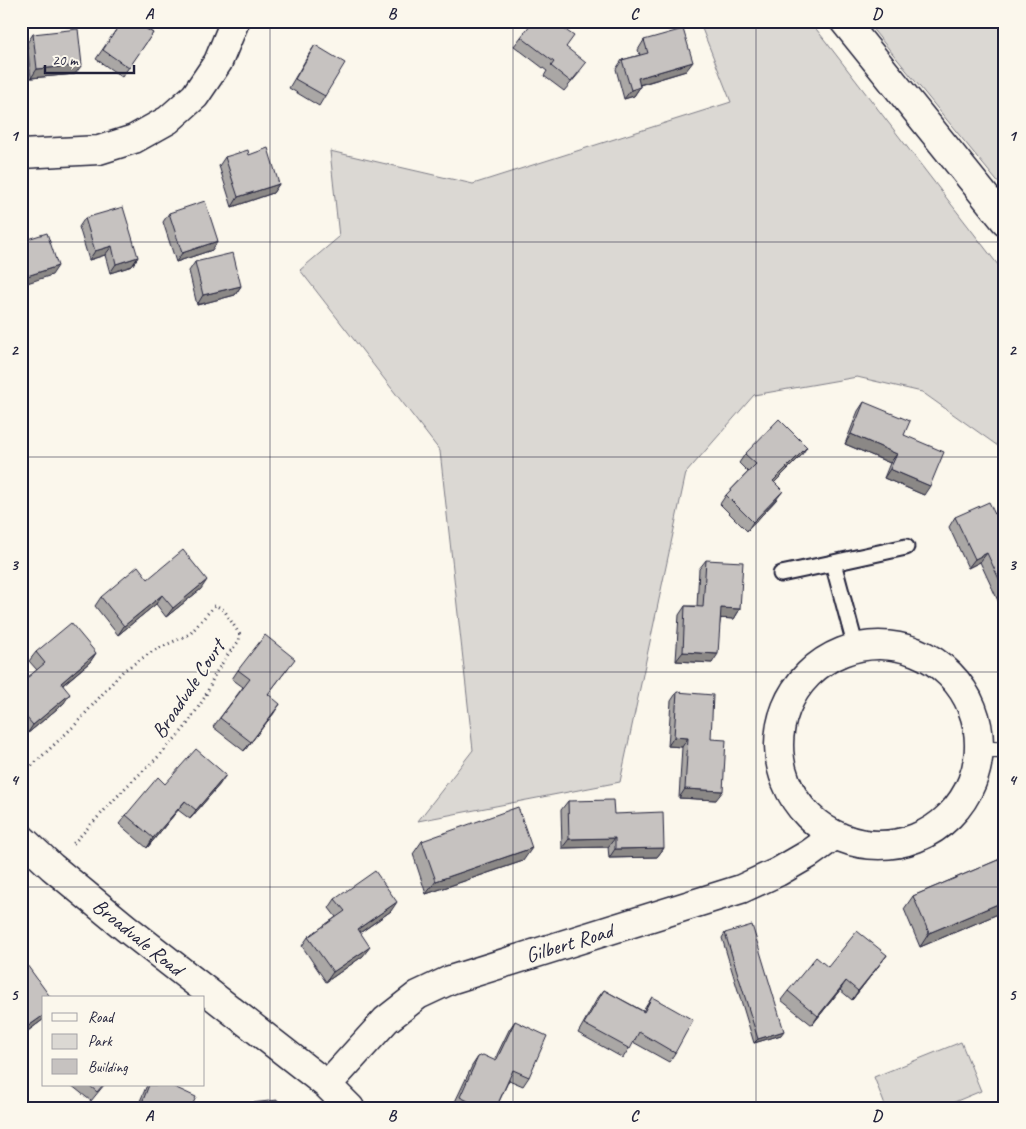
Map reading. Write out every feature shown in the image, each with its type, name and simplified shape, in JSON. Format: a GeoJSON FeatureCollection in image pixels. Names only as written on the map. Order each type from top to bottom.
{"type":"FeatureCollection","features":[{"type":"Feature","properties":{"kind":"main road"},"geometry":{"type":"LineString","coordinates":[[21,154],[99,150],[134,139],[168,120],[195,96],[218,62],[235,21]]}},
{"type":"Feature","properties":{"kind":"main road"},"geometry":{"type":"LineString","coordinates":[[844,21],[1005,221]]}},
{"type":"Feature","properties":{"kind":"main road"},"geometry":{"type":"LineString","coordinates":[[868,645],[900,647],[930,659],[956,682],[993,749],[957,808],[932,830],[901,843],[867,845],[834,836],[808,817],[789,791],[779,760],[780,727],[790,697],[810,671],[837,654],[868,645]]}},
{"type":"Feature","properties":{"kind":"main road","name":"Gilbert Road"},"geometry":{"type":"LineString","coordinates":[[327,1085],[386,1020],[418,995],[450,980],[741,889],[778,872],[809,854],[834,836]]}},
{"type":"Feature","properties":{"kind":"main road","name":"Broadvale Road"},"geometry":{"type":"LineString","coordinates":[[21,838],[52,867],[126,928],[327,1085],[350,1108]]}},
{"type":"Feature","properties":{"kind":"lane"},"geometry":{"type":"LineString","coordinates":[[781,574],[906,547]]}},
{"type":"Feature","properties":{"kind":"lane"},"geometry":{"type":"LineString","coordinates":[[834,562],[856,648]]}},
{"type":"Feature","properties":{"kind":"path","name":"Broadvale Court"},"geometry":{"type":"LineString","coordinates":[[21,776],[75,726],[123,671],[153,651],[190,634],[215,605],[224,610],[240,635],[239,640],[215,674],[205,697],[184,729],[160,756],[128,785],[83,832],[52,867]]}},
{"type":"Feature","properties":{"kind":"green space"},"geometry":{"type":"Polygon","coordinates":[[[699,21],[810,21],[1005,274],[1005,451],[922,392],[857,377],[754,395],[686,473],[620,782],[418,821],[473,750],[440,451],[300,270],[339,237],[330,151],[473,184],[731,102],[699,21]]]}},
{"type":"Feature","properties":{"kind":"green space"},"geometry":{"type":"Polygon","coordinates":[[[866,21],[983,21],[1005,23],[1005,191],[866,21]]]}},
{"type":"Feature","properties":{"kind":"green space"},"geometry":{"type":"Polygon","coordinates":[[[961,1042],[981,1091],[940,1108],[886,1108],[874,1077],[961,1042]]]}},
{"type":"Feature","properties":{"kind":"building"},"geometry":{"type":"Polygon","coordinates":[[[122,21],[146,21],[143,27],[153,33],[129,68],[103,50],[122,21]]]}},
{"type":"Feature","properties":{"kind":"building"},"geometry":{"type":"Polygon","coordinates":[[[533,21],[566,21],[569,23],[564,29],[574,36],[566,47],[586,63],[571,82],[551,66],[554,62],[521,37],[533,21]]]}},
{"type":"Feature","properties":{"kind":"building"},"geometry":{"type":"Polygon","coordinates":[[[78,29],[82,65],[37,69],[33,34],[78,29]]]}},
{"type":"Feature","properties":{"kind":"building"},"geometry":{"type":"Polygon","coordinates":[[[683,29],[693,62],[638,78],[640,87],[631,90],[622,60],[648,53],[644,40],[683,29]]]}},
{"type":"Feature","properties":{"kind":"building"},"geometry":{"type":"Polygon","coordinates":[[[315,45],[345,63],[325,96],[295,79],[315,45]]]}},
{"type":"Feature","properties":{"kind":"building"},"geometry":{"type":"Polygon","coordinates":[[[268,148],[279,184],[238,197],[225,157],[248,150],[249,155],[268,148]]]}},
{"type":"Feature","properties":{"kind":"building"},"geometry":{"type":"Polygon","coordinates":[[[205,201],[218,241],[182,253],[169,213],[205,201]]]}},
{"type":"Feature","properties":{"kind":"building"},"geometry":{"type":"Polygon","coordinates":[[[123,207],[138,257],[116,264],[112,246],[95,251],[85,218],[123,207]]]}},
{"type":"Feature","properties":{"kind":"building"},"geometry":{"type":"Polygon","coordinates":[[[47,233],[58,266],[21,278],[21,241],[47,233]]]}},
{"type":"Feature","properties":{"kind":"building"},"geometry":{"type":"Polygon","coordinates":[[[233,253],[241,286],[203,295],[195,262],[233,253]]]}},
{"type":"Feature","properties":{"kind":"building"},"geometry":{"type":"Polygon","coordinates":[[[864,402],[910,421],[904,435],[944,452],[930,486],[890,469],[897,454],[851,434],[864,402]]]}},
{"type":"Feature","properties":{"kind":"building"},"geometry":{"type":"Polygon","coordinates":[[[779,419],[807,447],[773,481],[783,491],[753,522],[726,495],[756,464],[745,454],[779,419]]]}},
{"type":"Feature","properties":{"kind":"building"},"geometry":{"type":"Polygon","coordinates":[[[989,502],[1005,535],[1005,592],[987,553],[975,559],[955,517],[989,502]]]}},
{"type":"Feature","properties":{"kind":"building"},"geometry":{"type":"Polygon","coordinates":[[[183,550],[207,580],[173,608],[162,595],[124,626],[101,597],[138,566],[148,579],[183,550]]]}},
{"type":"Feature","properties":{"kind":"building"},"geometry":{"type":"Polygon","coordinates":[[[706,560],[743,562],[740,609],[721,608],[718,654],[683,652],[685,606],[703,607],[706,560]]]}},
{"type":"Feature","properties":{"kind":"building"},"geometry":{"type":"Polygon","coordinates":[[[71,623],[96,653],[61,683],[70,694],[33,725],[21,711],[21,683],[45,663],[36,652],[71,623]]]}},
{"type":"Feature","properties":{"kind":"building"},"geometry":{"type":"Polygon","coordinates":[[[265,635],[295,659],[268,694],[280,704],[251,742],[220,718],[250,679],[238,670],[265,635]]]}},
{"type":"Feature","properties":{"kind":"building"},"geometry":{"type":"Polygon","coordinates":[[[677,692],[713,695],[711,739],[726,740],[723,791],[685,789],[688,738],[674,737],[677,692]]]}},
{"type":"Feature","properties":{"kind":"building"},"geometry":{"type":"Polygon","coordinates":[[[196,749],[226,775],[196,810],[185,801],[153,838],[126,815],[158,777],[165,784],[196,749]]]}},
{"type":"Feature","properties":{"kind":"building"},"geometry":{"type":"Polygon","coordinates":[[[613,800],[614,814],[663,812],[664,848],[615,849],[615,838],[569,839],[568,801],[613,800]]]}},
{"type":"Feature","properties":{"kind":"building"},"geometry":{"type":"Polygon","coordinates":[[[518,807],[532,848],[436,881],[422,841],[518,807]]]}},
{"type":"Feature","properties":{"kind":"building"},"geometry":{"type":"Polygon","coordinates":[[[1005,857],[1005,901],[929,933],[913,896],[1005,857]]]}},
{"type":"Feature","properties":{"kind":"building"},"geometry":{"type":"Polygon","coordinates":[[[375,871],[397,902],[358,929],[370,947],[333,972],[308,937],[345,911],[335,899],[375,871]]]}},
{"type":"Feature","properties":{"kind":"building"},"geometry":{"type":"Polygon","coordinates":[[[752,925],[784,1031],[758,1039],[725,933],[752,925]]]}},
{"type":"Feature","properties":{"kind":"building"},"geometry":{"type":"Polygon","coordinates":[[[857,931],[887,955],[858,991],[846,981],[818,1016],[788,991],[816,957],[828,967],[857,931]]]}},
{"type":"Feature","properties":{"kind":"building"},"geometry":{"type":"Polygon","coordinates":[[[27,965],[50,996],[42,996],[42,1016],[27,1027],[21,1020],[21,968],[27,965]]]}},
{"type":"Feature","properties":{"kind":"building"},"geometry":{"type":"Polygon","coordinates":[[[604,990],[644,1012],[652,997],[693,1020],[675,1053],[639,1032],[630,1049],[584,1024],[604,990]]]}},
{"type":"Feature","properties":{"kind":"building"},"geometry":{"type":"Polygon","coordinates":[[[515,1021],[547,1036],[529,1077],[513,1070],[496,1108],[482,1108],[460,1097],[478,1057],[483,1055],[496,1061],[515,1021]]]}},
{"type":"Feature","properties":{"kind":"building"},"geometry":{"type":"Polygon","coordinates":[[[90,1086],[102,1086],[97,1092],[90,1086]]]}},
{"type":"Feature","properties":{"kind":"building"},"geometry":{"type":"Polygon","coordinates":[[[149,1086],[172,1086],[196,1097],[191,1108],[140,1108],[149,1086]]]}},
{"type":"Feature","properties":{"kind":"building"},"geometry":{"type":"Polygon","coordinates":[[[278,1100],[278,1108],[227,1108],[226,1106],[278,1100]]]}}]}
